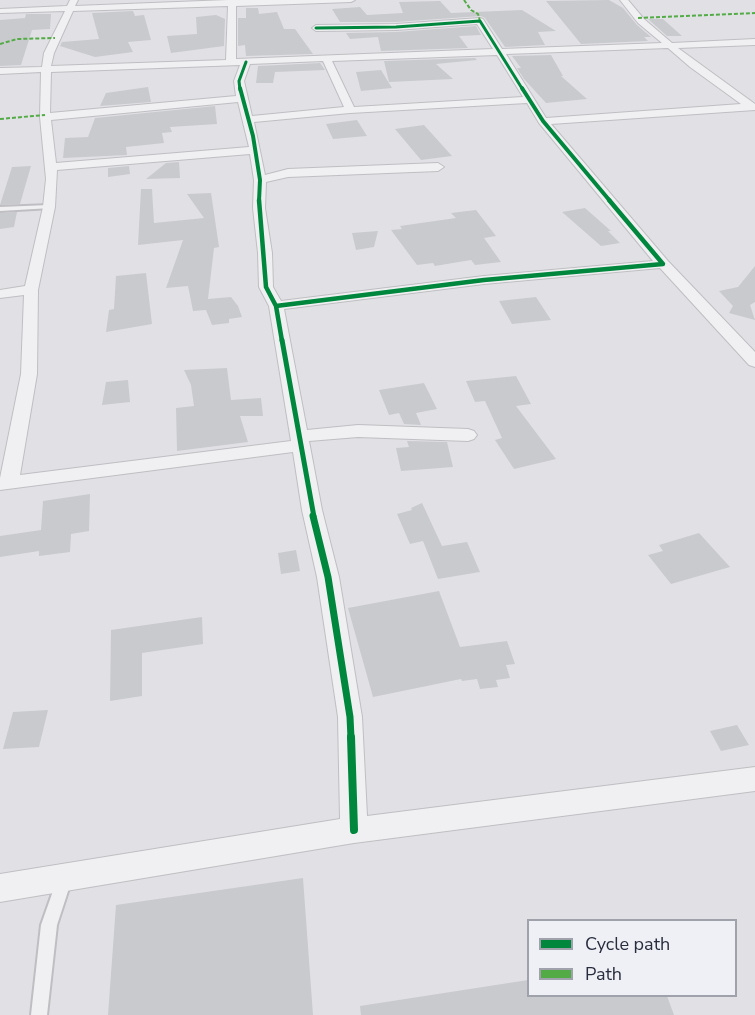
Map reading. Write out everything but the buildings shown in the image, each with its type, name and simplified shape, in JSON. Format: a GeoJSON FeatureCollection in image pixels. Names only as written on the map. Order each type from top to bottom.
{"type":"FeatureCollection","features":[{"type":"Feature","properties":{"kind":"street"},"geometry":{"type":"LineString","coordinates":[[0,11],[72,4],[351,0]]}},
{"type":"Feature","properties":{"kind":"street"},"geometry":{"type":"LineString","coordinates":[[624,0],[641,21],[727,91],[753,107]]}},
{"type":"Feature","properties":{"kind":"street"},"geometry":{"type":"LineString","coordinates":[[316,1],[317,32],[480,21],[543,121],[663,264],[755,362]]}},
{"type":"Feature","properties":{"kind":"street"},"geometry":{"type":"LineString","coordinates":[[232,2],[239,81],[249,119],[260,180],[259,208],[265,252],[266,287],[276,306],[312,510],[328,577],[350,717],[354,830]]}},
{"type":"Feature","properties":{"kind":"street"},"geometry":{"type":"LineString","coordinates":[[72,4],[49,53],[46,69],[45,117],[52,166],[50,207],[31,290],[29,374],[5,483],[358,431],[468,435]]}},
{"type":"Feature","properties":{"kind":"street"},"geometry":{"type":"LineString","coordinates":[[0,71],[755,42]]}},
{"type":"Feature","properties":{"kind":"street"},"geometry":{"type":"LineString","coordinates":[[323,57],[350,110]]}},
{"type":"Feature","properties":{"kind":"street"},"geometry":{"type":"LineString","coordinates":[[45,117],[243,98]]}},
{"type":"Feature","properties":{"kind":"street"},"geometry":{"type":"LineString","coordinates":[[249,119],[350,110],[531,100]]}},
{"type":"Feature","properties":{"kind":"street"},"geometry":{"type":"LineString","coordinates":[[543,121],[753,107]]}},
{"type":"Feature","properties":{"kind":"street"},"geometry":{"type":"LineString","coordinates":[[52,166],[255,150]]}},
{"type":"Feature","properties":{"kind":"street"},"geometry":{"type":"LineString","coordinates":[[260,180],[288,173],[438,167]]}},
{"type":"Feature","properties":{"kind":"street"},"geometry":{"type":"LineString","coordinates":[[276,306],[506,278],[663,264]]}},
{"type":"Feature","properties":{"kind":"street"},"geometry":{"type":"LineString","coordinates":[[0,294],[31,290]]}},
{"type":"Feature","properties":{"kind":"street"},"geometry":{"type":"LineString","coordinates":[[0,888],[354,830],[755,779]]}},
{"type":"Feature","properties":{"kind":"lane"},"geometry":{"type":"LineString","coordinates":[[0,209],[50,207]]}},
{"type":"Feature","properties":{"kind":"lane"},"geometry":{"type":"LineString","coordinates":[[39,1015],[49,925],[64,878]]}},
{"type":"Feature","properties":{"kind":"marked path"},"geometry":{"type":"LineString","coordinates":[[464,0],[471,10],[478,14],[480,21]]}},
{"type":"Feature","properties":{"kind":"marked path"},"geometry":{"type":"LineString","coordinates":[[638,18],[755,13]]}},
{"type":"Feature","properties":{"kind":"marked path"},"geometry":{"type":"LineString","coordinates":[[0,44],[17,39],[55,38]]}},
{"type":"Feature","properties":{"kind":"marked path"},"geometry":{"type":"LineString","coordinates":[[0,119],[45,115]]}},
{"type":"Feature","properties":{"kind":"cycle path"},"geometry":{"type":"LineString","coordinates":[[276,306],[484,280],[663,264],[543,121],[480,21],[396,27],[316,28]]}},
{"type":"Feature","properties":{"kind":"cycle path"},"geometry":{"type":"LineString","coordinates":[[246,62],[239,81],[253,136],[260,180],[259,208],[265,253],[266,287],[276,306],[312,510],[328,577],[350,717],[354,830]]}}]}
